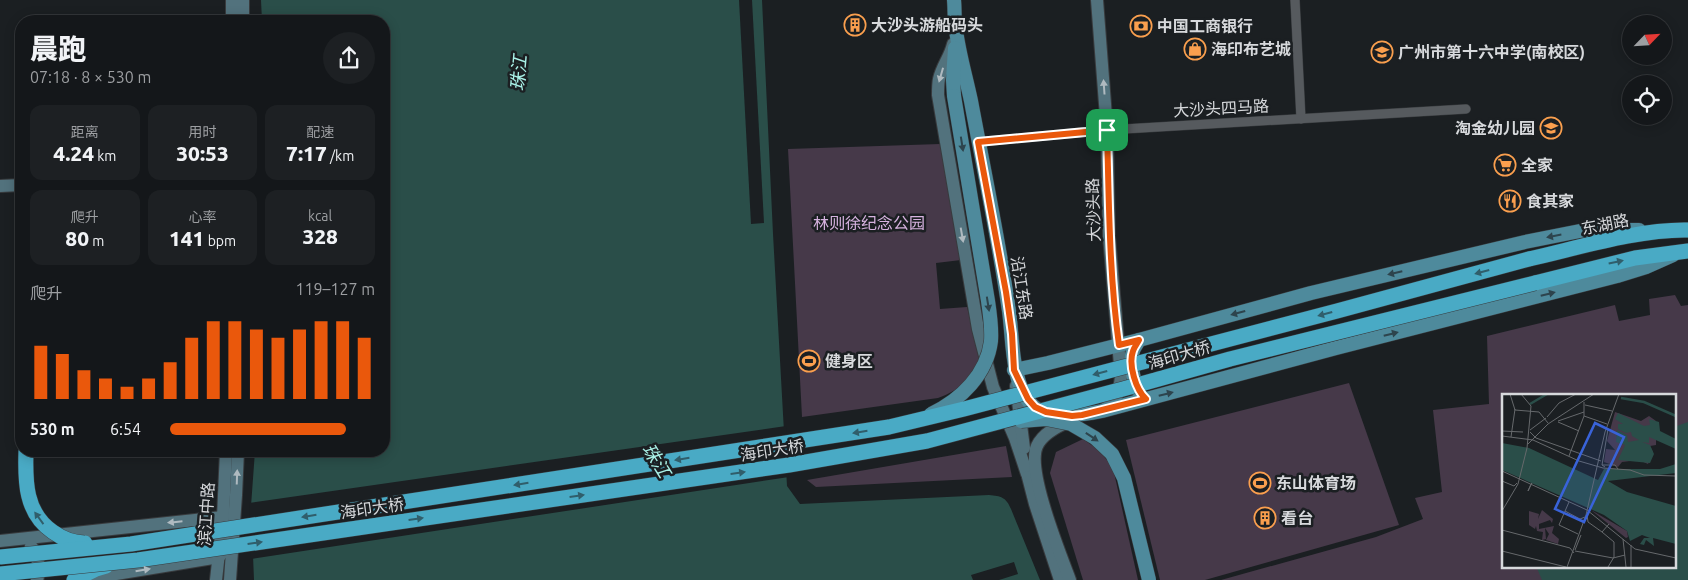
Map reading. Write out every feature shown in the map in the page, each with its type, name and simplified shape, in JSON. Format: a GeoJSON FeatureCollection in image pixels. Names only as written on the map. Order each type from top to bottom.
{"type":"FeatureCollection","features":[{"type":"Feature","properties":{"kind":"highway","name":"东湖路"},"geometry":{"type":"LineString","coordinates":[[1529,259],[1611,240],[1672,230],[1688,230]]}},
{"type":"Feature","properties":{"kind":"highway","name":"海印大桥"},"geometry":{"type":"LineString","coordinates":[[0,574],[138,560],[789,465],[927,441],[1123,390],[1230,359],[1635,258],[1683,252]]}},
{"type":"Feature","properties":{"kind":"highway","name":"海印大桥"},"geometry":{"type":"LineString","coordinates":[[0,557],[132,544],[908,423],[1529,259]]}},
{"type":"Feature","properties":{"kind":"highway"},"geometry":{"type":"LineString","coordinates":[[26,457],[25,474],[30,502],[45,527],[63,539],[78,543],[132,544]]}},
{"type":"Feature","properties":{"kind":"highway"},"geometry":{"type":"LineString","coordinates":[[74,580],[88,572],[105,566],[138,560]]}},
{"type":"Feature","properties":{"kind":"main road"},"geometry":{"type":"LineString","coordinates":[[232,0],[232,15]]}},
{"type":"Feature","properties":{"kind":"main road"},"geometry":{"type":"LineString","coordinates":[[243,0],[243,15]]}},
{"type":"Feature","properties":{"kind":"main road","name":"沿江东路"},"geometry":{"type":"LineString","coordinates":[[954,0],[955,30],[1006,292],[1027,474],[1060,580]]}},
{"type":"Feature","properties":{"kind":"main road","name":"大沙头路"},"geometry":{"type":"LineString","coordinates":[[1097,0],[1107,130],[1109,236],[1121,377],[1119,393],[1113,404],[1102,411]]}},
{"type":"Feature","properties":{"kind":"main road"},"geometry":{"type":"LineString","coordinates":[[908,423],[940,410],[964,392],[982,368],[991,340],[988,301],[954,96],[955,30]]}},
{"type":"Feature","properties":{"kind":"main road"},"geometry":{"type":"LineString","coordinates":[[955,30],[951,54],[938,79],[938,96],[978,329],[993,387],[1015,438],[1027,474]]}},
{"type":"Feature","properties":{"kind":"main road"},"geometry":{"type":"LineString","coordinates":[[0,186],[15,185]]}},
{"type":"Feature","properties":{"kind":"main road"},"geometry":{"type":"LineString","coordinates":[[1102,411],[1072,416],[1040,410],[1031,404],[1014,370],[1139,340],[1311,293],[1525,242],[1586,230],[1672,230],[1688,226]]}},
{"type":"Feature","properties":{"kind":"main road"},"geometry":{"type":"LineString","coordinates":[[1070,580],[1034,465],[1035,452],[1039,442],[1051,430],[1102,411],[1146,399],[1617,276],[1683,252]]}},
{"type":"Feature","properties":{"kind":"main road"},"geometry":{"type":"LineString","coordinates":[[1139,340],[1133,350],[1133,370],[1140,394],[1146,399]]}},
{"type":"Feature","properties":{"kind":"main road"},"geometry":{"type":"LineString","coordinates":[[995,424],[1037,419],[1063,422],[1088,434],[1107,449],[1116,461],[1124,478],[1149,580]]}},
{"type":"Feature","properties":{"kind":"main road","name":"滨江中路"},"geometry":{"type":"LineString","coordinates":[[216,580],[224,516],[226,457]]}},
{"type":"Feature","properties":{"kind":"main road","name":"滨江中路"},"geometry":{"type":"LineString","coordinates":[[230,580],[238,457]]}},
{"type":"Feature","properties":{"kind":"main road"},"geometry":{"type":"LineString","coordinates":[[0,541],[224,516],[233,538],[219,557],[77,580]]}},
{"type":"Feature","properties":{"kind":"main road"},"geometry":{"type":"LineString","coordinates":[[24,539],[35,551],[39,568],[38,580]]}},
{"type":"Feature","properties":{"kind":"street"},"geometry":{"type":"LineString","coordinates":[[1295,0],[1301,119]]}},
{"type":"Feature","properties":{"kind":"street","name":"大沙头四马路"},"geometry":{"type":"LineString","coordinates":[[978,142],[1107,130],[1466,109]]}},
{"type":"Feature","properties":{"kind":"green space","name":"林则徐纪念公园"},"geometry":{"type":"Polygon","coordinates":[[[940,144],[961,260],[936,263],[940,309],[967,307],[980,359],[972,373],[958,388],[938,398],[802,417],[788,149],[940,144]]]}},
{"type":"Feature","properties":{"kind":"green space"},"geometry":{"type":"Polygon","coordinates":[[[1675,295],[1681,306],[1688,305],[1688,580],[1221,580],[1376,537],[1423,519],[1415,498],[1442,492],[1433,410],[1489,404],[1487,336],[1615,305],[1619,321],[1650,315],[1649,299],[1675,295]]]}},
{"type":"Feature","properties":{"kind":"green space","name":"东山体育场"},"geometry":{"type":"Polygon","coordinates":[[[1349,383],[1399,525],[1205,580],[1160,580],[1126,440],[1349,383]]]}},
{"type":"Feature","properties":{"kind":"green space"},"geometry":{"type":"Polygon","coordinates":[[[1083,439],[1100,451],[1113,468],[1138,580],[1083,580],[1050,473],[1056,452],[1083,439]]]}},
{"type":"Feature","properties":{"kind":"green space"},"geometry":{"type":"Polygon","coordinates":[[[1006,446],[1012,477],[816,487],[807,480],[1006,446]]]}},
{"type":"Feature","properties":{"kind":"water","name":"珠江"},"geometry":{"type":"Polygon","coordinates":[[[261,0],[762,0],[787,486],[800,504],[989,495],[1000,497],[1009,505],[1040,580],[254,580],[251,506],[255,457],[390,457],[390,15],[262,15],[261,0]]]}},
{"type":"Feature","properties":{"kind":"water"},"geometry":{"type":"Polygon","coordinates":[[[1688,422],[1688,580],[1542,580],[1537,568],[1676,568],[1676,426],[1688,422]]]}},
{"type":"Feature","properties":{"kind":"pier"},"geometry":{"type":"Polygon","coordinates":[[[739,0],[752,0],[764,223],[751,224],[739,0]]]}},
{"type":"Feature","properties":{"kind":"pier"},"geometry":{"type":"Polygon","coordinates":[[[786,426],[789,477],[251,559],[249,503],[786,426]]]}},
{"type":"Feature","properties":{"kind":"pier"},"geometry":{"type":"Polygon","coordinates":[[[1014,562],[1018,574],[999,580],[973,580],[971,575],[1014,562]]]}},
{"type":"Feature","properties":{"kind":"place","name":"大沙头游船码头"},"geometry":{"type":"Point","coordinates":[855,25]}},
{"type":"Feature","properties":{"kind":"place","name":"中国工商银行"},"geometry":{"type":"Point","coordinates":[1141,26]}},
{"type":"Feature","properties":{"kind":"place","name":"海印布艺城"},"geometry":{"type":"Point","coordinates":[1195,49]}},
{"type":"Feature","properties":{"kind":"place","name":"广州市第十六中学(南校区)"},"geometry":{"type":"Point","coordinates":[1382,52]}},
{"type":"Feature","properties":{"kind":"place","name":"淘金幼儿园"},"geometry":{"type":"Point","coordinates":[1551,128]}},
{"type":"Feature","properties":{"kind":"place","name":"全家"},"geometry":{"type":"Point","coordinates":[1505,165]}},
{"type":"Feature","properties":{"kind":"place","name":"食其家"},"geometry":{"type":"Point","coordinates":[1510,201]}},
{"type":"Feature","properties":{"kind":"place","name":"健身区"},"geometry":{"type":"Point","coordinates":[809,361]}},
{"type":"Feature","properties":{"kind":"place","name":"东山体育场"},"geometry":{"type":"Point","coordinates":[1260,483]}},
{"type":"Feature","properties":{"kind":"place","name":"看台"},"geometry":{"type":"Point","coordinates":[1265,518]}},
{"type":"Feature","properties":{"kind":"route"},"geometry":{"type":"LineString","coordinates":[[1107,130],[1109,236],[1119,345],[1139,340],[1133,350],[1133,370],[1140,394],[1146,399],[1082,415],[1072,416],[1046,412],[1031,404],[1014,370],[1012,334],[1006,292],[978,142],[1107,130]]}}]}
